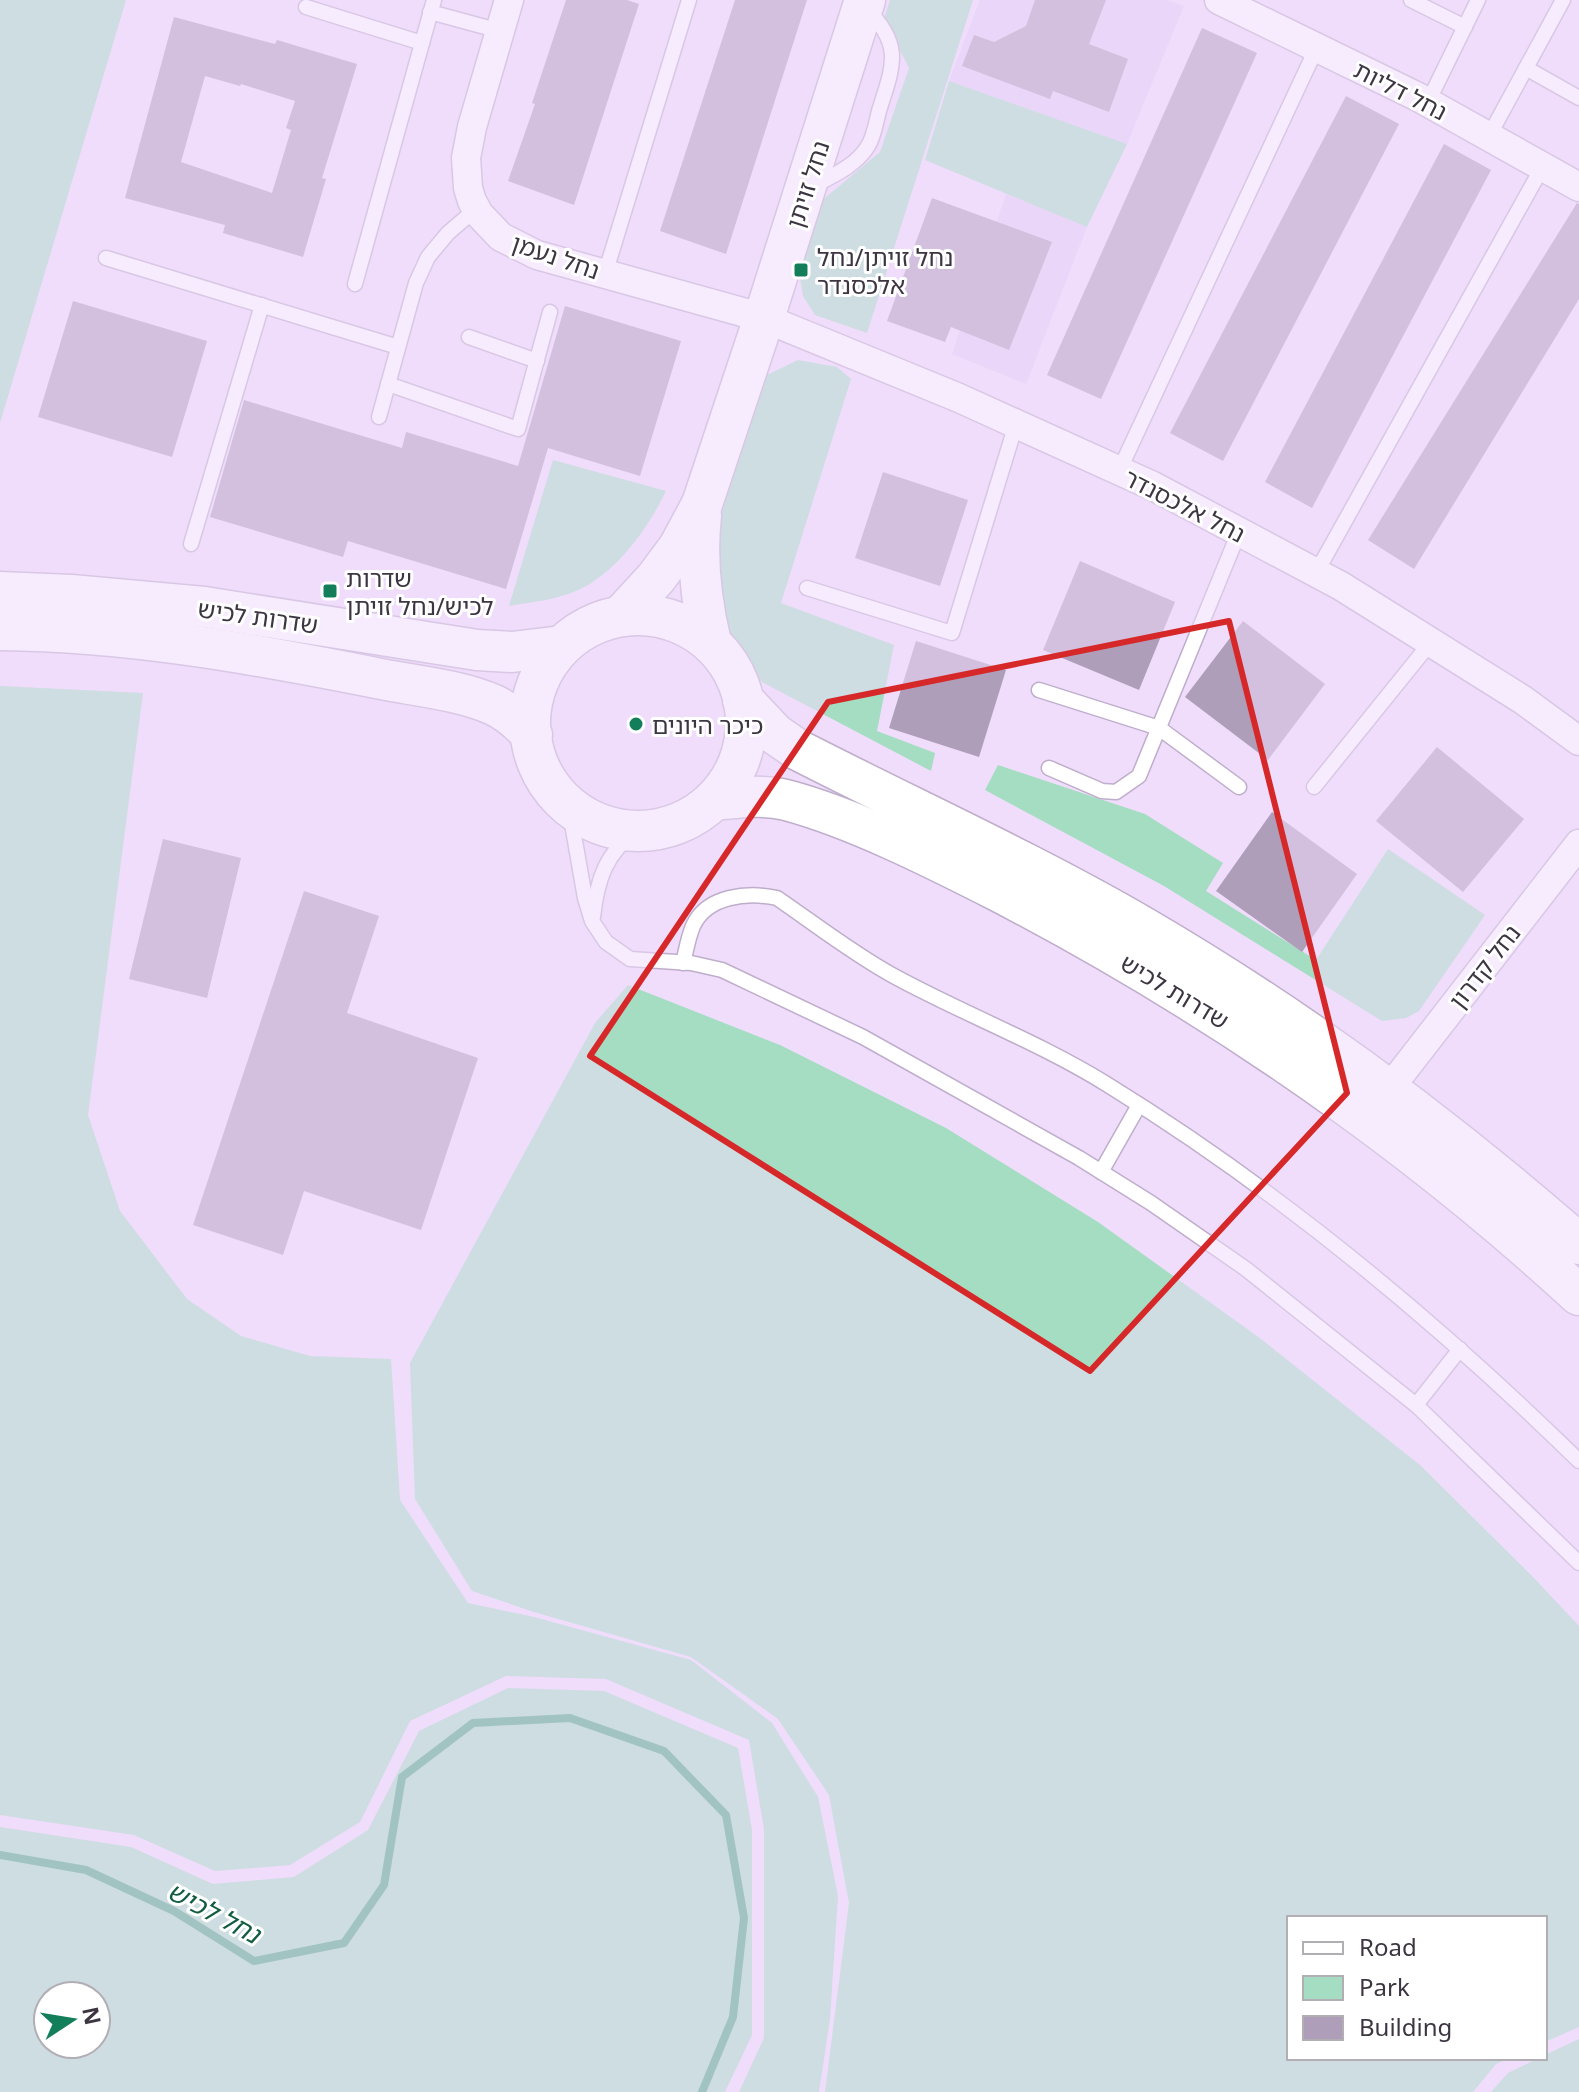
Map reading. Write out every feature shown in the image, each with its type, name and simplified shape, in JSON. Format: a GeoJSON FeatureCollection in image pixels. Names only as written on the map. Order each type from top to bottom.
{"type":"FeatureCollection","features":[{"type":"Feature","properties":{"kind":"street"},"geometry":{"type":"LineString","coordinates":[[476,209],[468,188],[468,143],[509,0]]}},
{"type":"Feature","properties":{"kind":"street","name":"נחל דליות"},"geometry":{"type":"LineString","coordinates":[[1219,0],[1428,102],[1579,187]]}},
{"type":"Feature","properties":{"kind":"street","name":"נחל זויתן"},"geometry":{"type":"LineString","coordinates":[[621,616],[679,547],[702,504],[864,3]]}},
{"type":"Feature","properties":{"kind":"street","name":"נחל נעמן"},"geometry":{"type":"LineString","coordinates":[[476,209],[489,226],[517,246],[764,318]]}},
{"type":"Feature","properties":{"kind":"street","name":"נחל אלכסנדר"},"geometry":{"type":"LineString","coordinates":[[764,318],[959,398],[1119,471],[1239,532],[1316,573],[1431,642],[1523,700],[1579,741]]}},
{"type":"Feature","properties":{"kind":"street","name":"נחל זויתן"},"geometry":{"type":"LineString","coordinates":[[702,504],[698,556],[700,588],[711,643]]}},
{"type":"Feature","properties":{"kind":"street","name":"שדרות לכיש"},"geometry":{"type":"LineString","coordinates":[[0,592],[204,607],[477,650],[543,651],[562,646]]}},
{"type":"Feature","properties":{"kind":"street"},"geometry":{"type":"LineString","coordinates":[[648,615],[676,622],[711,643],[735,675],[746,724],[740,760],[714,800],[670,826],[637,831],[611,827],[587,818],[560,796],[541,768],[532,735],[532,707],[539,681],[562,646],[595,624],[621,616],[648,615]]}},
{"type":"Feature","properties":{"kind":"street","name":"שדרות לכיש"},"geometry":{"type":"LineString","coordinates":[[0,630],[167,643],[294,662],[495,705],[515,718],[532,735]]}},
{"type":"Feature","properties":{"kind":"street","name":"שדרות לכיש"},"geometry":{"type":"LineString","coordinates":[[743,700],[775,734],[798,750],[980,840],[1142,927],[1218,972],[1389,1089],[1579,1244]]}},
{"type":"Feature","properties":{"kind":"street","name":"שדרות לכיש"},"geometry":{"type":"LineString","coordinates":[[714,800],[761,797],[785,800],[853,824],[964,874],[1123,960],[1198,1004],[1345,1103],[1459,1191],[1579,1295]]}},
{"type":"Feature","properties":{"kind":"street","name":"נחל קדרון"},"geometry":{"type":"LineString","coordinates":[[1389,1089],[1579,844]]}},
{"type":"Feature","properties":{"kind":"lane"},"geometry":{"type":"LineString","coordinates":[[605,274],[689,0]]}},
{"type":"Feature","properties":{"kind":"lane"},"geometry":{"type":"LineString","coordinates":[[1411,0],[1465,27]]}},
{"type":"Feature","properties":{"kind":"lane"},"geometry":{"type":"LineString","coordinates":[[1428,102],[1478,0]]}},
{"type":"Feature","properties":{"kind":"lane"},"geometry":{"type":"LineString","coordinates":[[1489,136],[1563,0]]}},
{"type":"Feature","properties":{"kind":"lane"},"geometry":{"type":"LineString","coordinates":[[355,284],[432,6],[500,31]]}},
{"type":"Feature","properties":{"kind":"lane"},"geometry":{"type":"LineString","coordinates":[[306,7],[422,43]]}},
{"type":"Feature","properties":{"kind":"lane"},"geometry":{"type":"LineString","coordinates":[[1119,471],[1317,47]]}},
{"type":"Feature","properties":{"kind":"lane"},"geometry":{"type":"LineString","coordinates":[[1526,68],[1579,98]]}},
{"type":"Feature","properties":{"kind":"lane"},"geometry":{"type":"LineString","coordinates":[[1316,573],[1543,166]]}},
{"type":"Feature","properties":{"kind":"lane"},"geometry":{"type":"LineString","coordinates":[[379,417],[416,283],[428,257],[448,233],[476,209]]}},
{"type":"Feature","properties":{"kind":"lane"},"geometry":{"type":"LineString","coordinates":[[106,258],[398,347]]}},
{"type":"Feature","properties":{"kind":"lane"},"geometry":{"type":"LineString","coordinates":[[191,544],[262,305]]}},
{"type":"Feature","properties":{"kind":"lane"},"geometry":{"type":"LineString","coordinates":[[388,384],[518,429],[550,312]]}},
{"type":"Feature","properties":{"kind":"lane"},"geometry":{"type":"LineString","coordinates":[[469,337],[537,361]]}},
{"type":"Feature","properties":{"kind":"lane"},"geometry":{"type":"LineString","coordinates":[[807,588],[952,633],[1016,424]]}},
{"type":"Feature","properties":{"kind":"lane"},"geometry":{"type":"LineString","coordinates":[[1049,768],[1102,791],[1116,792],[1139,776],[1239,532]]}},
{"type":"Feature","properties":{"kind":"lane"},"geometry":{"type":"LineString","coordinates":[[1314,787],[1431,642]]}},
{"type":"Feature","properties":{"kind":"lane"},"geometry":{"type":"LineString","coordinates":[[1039,690],[1159,728],[1239,787]]}},
{"type":"Feature","properties":{"kind":"lane"},"geometry":{"type":"LineString","coordinates":[[560,796],[571,818],[592,921],[606,942],[630,959],[722,970],[863,1037],[1151,1203],[1246,1269],[1416,1405],[1579,1563]]}},
{"type":"Feature","properties":{"kind":"lane"},"geometry":{"type":"LineString","coordinates":[[592,921],[598,884],[605,866],[618,844],[637,831]]}},
{"type":"Feature","properties":{"kind":"lane"},"geometry":{"type":"LineString","coordinates":[[683,963],[693,927],[700,915],[713,905],[737,895],[758,894],[777,898],[893,976],[1041,1047],[1139,1105],[1286,1206],[1460,1349],[1579,1461]]}},
{"type":"Feature","properties":{"kind":"lane"},"geometry":{"type":"LineString","coordinates":[[1101,1172],[1139,1105]]}},
{"type":"Feature","properties":{"kind":"lane"},"geometry":{"type":"LineString","coordinates":[[1416,1405],[1460,1349]]}},
{"type":"Feature","properties":{"kind":"highlighted area"},"geometry":{"type":"Polygon","coordinates":[[[1229,621],[1347,1093],[1090,1371],[590,1056],[828,702],[1229,621]]]}},
{"type":"Feature","properties":{"kind":"shaded area"},"geometry":{"type":"Polygon","coordinates":[[[980,0],[1167,0],[1184,6],[1127,144],[949,81],[980,0]]]}},
{"type":"Feature","properties":{"kind":"shaded area"},"geometry":{"type":"Polygon","coordinates":[[[1006,194],[1087,227],[1026,384],[952,354],[1006,194]]]}},
{"type":"Feature","properties":{"kind":"green space"},"geometry":{"type":"Polygon","coordinates":[[[0,0],[126,0],[0,423],[0,0]]]}},
{"type":"Feature","properties":{"kind":"green space"},"geometry":{"type":"Polygon","coordinates":[[[890,0],[973,0],[867,333],[815,315],[803,296],[800,278],[820,202],[880,152],[909,68],[884,19],[890,0]]]}},
{"type":"Feature","properties":{"kind":"green space"},"geometry":{"type":"Polygon","coordinates":[[[949,81],[1127,144],[1087,227],[925,160],[949,81]]]}},
{"type":"Feature","properties":{"kind":"green space"},"geometry":{"type":"Polygon","coordinates":[[[798,360],[837,367],[851,379],[781,603],[894,645],[877,731],[935,753],[931,771],[762,682],[741,664],[718,621],[713,532],[767,375],[798,360]]]}},
{"type":"Feature","properties":{"kind":"green space"},"geometry":{"type":"Polygon","coordinates":[[[553,460],[666,491],[629,548],[591,583],[568,594],[509,606],[553,460]]]}},
{"type":"Feature","properties":{"kind":"green space"},"geometry":{"type":"Polygon","coordinates":[[[0,686],[143,693],[88,1115],[120,1211],[187,1299],[241,1336],[310,1356],[391,1359],[400,1500],[468,1603],[534,1617],[691,1660],[772,1723],[818,1797],[838,1896],[830,2019],[819,2092],[739,2092],[764,2038],[764,1829],[749,1740],[606,1679],[506,1676],[410,1721],[360,1822],[290,1865],[215,1871],[134,1835],[0,1815],[0,686]]]}},
{"type":"Feature","properties":{"kind":"green space"},"geometry":{"type":"Polygon","coordinates":[[[998,765],[1145,814],[1223,863],[1206,891],[1316,960],[1388,849],[1485,915],[1419,1011],[1406,1018],[1382,1021],[1164,886],[985,790],[998,765]]]}},
{"type":"Feature","properties":{"kind":"green space"},"geometry":{"type":"Polygon","coordinates":[[[628,985],[780,1045],[946,1128],[1098,1222],[1257,1336],[1420,1465],[1533,1577],[1579,1626],[1579,2027],[1547,2041],[1547,1916],[1287,1916],[1287,2060],[1505,2060],[1496,2064],[1473,2092],[825,2092],[849,1903],[829,1795],[778,1719],[691,1657],[472,1591],[415,1499],[410,1363],[595,1023],[628,985]]]}},
{"type":"Feature","properties":{"kind":"green space"},"geometry":{"type":"Polygon","coordinates":[[[508,1688],[604,1691],[738,1748],[752,1830],[752,2035],[725,2092],[0,2092],[0,1827],[131,1847],[213,1884],[294,1877],[368,1830],[419,1731],[508,1688]]]}},
{"type":"Feature","properties":{"kind":"green space"},"geometry":{"type":"Polygon","coordinates":[[[1579,2039],[1579,2092],[1491,2092],[1508,2073],[1535,2060],[1547,2060],[1547,2054],[1579,2039]]]}},
{"type":"Feature","properties":{"kind":"building"},"geometry":{"type":"Polygon","coordinates":[[[566,0],[627,0],[639,4],[574,205],[508,181],[566,0]]]}},
{"type":"Feature","properties":{"kind":"building"},"geometry":{"type":"Polygon","coordinates":[[[735,0],[807,0],[726,254],[660,231],[735,0]]]}},
{"type":"Feature","properties":{"kind":"building"},"geometry":{"type":"Polygon","coordinates":[[[1035,0],[1106,0],[1089,44],[1128,59],[1109,112],[1053,91],[1050,99],[962,66],[974,35],[994,42],[1026,26],[1035,0]]]}},
{"type":"Feature","properties":{"kind":"building"},"geometry":{"type":"Polygon","coordinates":[[[174,17],[275,44],[277,40],[357,64],[322,178],[326,179],[303,257],[223,233],[225,225],[125,198],[174,17]],[[205,76],[181,162],[272,193],[291,130],[286,128],[295,101],[205,76]]]}},
{"type":"Feature","properties":{"kind":"building"},"geometry":{"type":"Polygon","coordinates":[[[1202,28],[1257,53],[1101,399],[1047,375],[1202,28]]]}},
{"type":"Feature","properties":{"kind":"building"},"geometry":{"type":"Polygon","coordinates":[[[1346,96],[1399,124],[1223,461],[1170,433],[1346,96]]]}},
{"type":"Feature","properties":{"kind":"building"},"geometry":{"type":"Polygon","coordinates":[[[1444,144],[1491,170],[1312,508],[1265,482],[1444,144]]]}},
{"type":"Feature","properties":{"kind":"building"},"geometry":{"type":"Polygon","coordinates":[[[932,198],[1052,242],[1009,350],[951,327],[945,342],[887,321],[932,198]]]}},
{"type":"Feature","properties":{"kind":"building"},"geometry":{"type":"Polygon","coordinates":[[[1577,203],[1579,299],[1414,569],[1368,540],[1577,203]]]}},
{"type":"Feature","properties":{"kind":"building"},"geometry":{"type":"Polygon","coordinates":[[[73,301],[207,341],[172,457],[38,417],[73,301]]]}},
{"type":"Feature","properties":{"kind":"building"},"geometry":{"type":"Polygon","coordinates":[[[565,306],[681,341],[640,476],[548,448],[506,589],[348,541],[343,557],[210,517],[244,400],[402,448],[406,432],[518,466],[565,306]]]}},
{"type":"Feature","properties":{"kind":"building"},"geometry":{"type":"Polygon","coordinates":[[[883,472],[968,500],[940,586],[855,558],[883,472]]]}},
{"type":"Feature","properties":{"kind":"building"},"geometry":{"type":"Polygon","coordinates":[[[1080,561],[1175,602],[1139,690],[1043,650],[1080,561]]]}},
{"type":"Feature","properties":{"kind":"building"},"geometry":{"type":"Polygon","coordinates":[[[1243,621],[1325,684],[1268,760],[1185,697],[1243,621]]]}},
{"type":"Feature","properties":{"kind":"building"},"geometry":{"type":"Polygon","coordinates":[[[916,641],[1006,670],[979,757],[889,728],[916,641]]]}},
{"type":"Feature","properties":{"kind":"building"},"geometry":{"type":"Polygon","coordinates":[[[1437,747],[1524,819],[1463,892],[1376,821],[1437,747]]]}},
{"type":"Feature","properties":{"kind":"building"},"geometry":{"type":"Polygon","coordinates":[[[1272,812],[1357,874],[1302,952],[1216,891],[1272,812]]]}},
{"type":"Feature","properties":{"kind":"building"},"geometry":{"type":"Polygon","coordinates":[[[163,839],[241,858],[207,998],[129,979],[163,839]]]}},
{"type":"Feature","properties":{"kind":"building"},"geometry":{"type":"Polygon","coordinates":[[[304,891],[379,916],[347,1013],[478,1058],[421,1230],[304,1191],[283,1255],[193,1225],[304,891]]]}},
{"type":"Feature","properties":{"kind":"waterway","name":"נחל לכיש"},"geometry":{"type":"LineString","coordinates":[[0,1855],[86,1870],[174,1911],[254,1961],[344,1943],[384,1885],[402,1777],[473,1723],[570,1718],[664,1751],[726,1815],[744,1918],[733,2017],[702,2092]]}},
{"type":"Feature","properties":{"kind":"place","name":"נחל זויתן/נחל אלכסנדר"},"geometry":{"type":"Point","coordinates":[801,270]}},
{"type":"Feature","properties":{"kind":"place","name":"שדרות לכיש/נחל זויתן"},"geometry":{"type":"Point","coordinates":[330,591]}},
{"type":"Feature","properties":{"kind":"place","name":"כיכר היונים"},"geometry":{"type":"Point","coordinates":[636,724]}}]}
